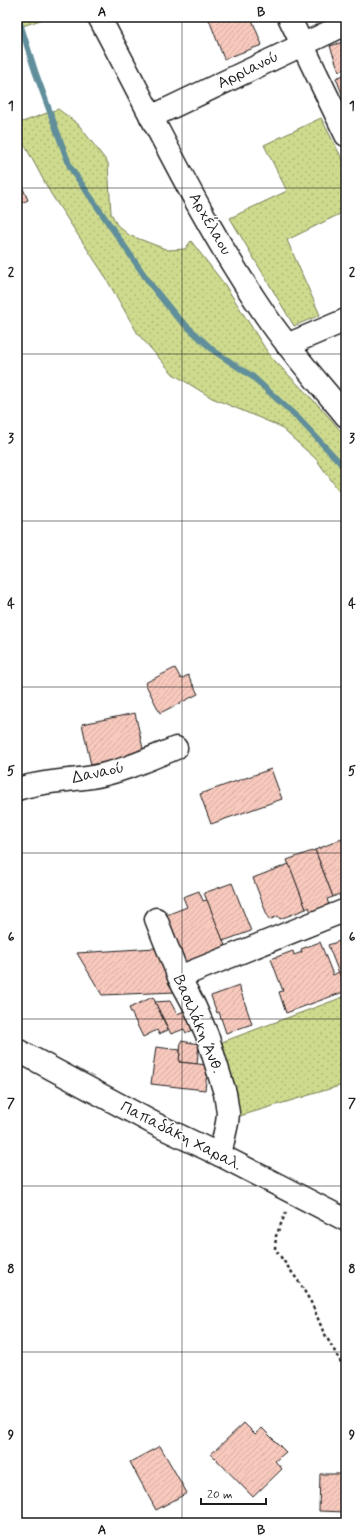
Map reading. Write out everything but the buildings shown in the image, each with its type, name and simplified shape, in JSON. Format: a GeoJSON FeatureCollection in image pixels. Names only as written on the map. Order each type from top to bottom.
{"type":"FeatureCollection","features":[{"type":"Feature","properties":{"kind":"street","name":"Αρχέλαου"},"geometry":{"type":"LineString","coordinates":[[99,17],[151,117],[222,245],[256,300],[287,345],[346,416]]}},
{"type":"Feature","properties":{"kind":"street"},"geometry":{"type":"LineString","coordinates":[[289,17],[346,135]]}},
{"type":"Feature","properties":{"kind":"street","name":"Αρριανού"},"geometry":{"type":"LineString","coordinates":[[151,117],[346,24]]}},
{"type":"Feature","properties":{"kind":"street"},"geometry":{"type":"LineString","coordinates":[[287,345],[346,320]]}},
{"type":"Feature","properties":{"kind":"street","name":"Δαναού"},"geometry":{"type":"LineString","coordinates":[[17,789],[33,784],[93,777],[137,764],[176,748]]}},
{"type":"Feature","properties":{"kind":"street"},"geometry":{"type":"LineString","coordinates":[[179,977],[346,910]]}},
{"type":"Feature","properties":{"kind":"street","name":"Βασιλάκη Άνθ."},"geometry":{"type":"LineString","coordinates":[[156,919],[179,977],[207,1035],[225,1093],[228,1113],[220,1155]]}},
{"type":"Feature","properties":{"kind":"street","name":"Παπαδάκη Χαραλ."},"geometry":{"type":"LineString","coordinates":[[17,1050],[159,1126],[220,1155],[346,1220]]}},
{"type":"Feature","properties":{"kind":"path"},"geometry":{"type":"LineString","coordinates":[[295,1194],[276,1236],[275,1249],[299,1282],[312,1304],[323,1331],[346,1371]]}},
{"type":"Feature","properties":{"kind":"green space"},"geometry":{"type":"Polygon","coordinates":[[[17,17],[49,17],[17,28],[17,17]]]}},
{"type":"Feature","properties":{"kind":"green space"},"geometry":{"type":"Polygon","coordinates":[[[58,109],[78,124],[108,163],[111,213],[117,225],[129,235],[168,250],[185,249],[191,241],[225,285],[270,356],[322,409],[346,437],[346,505],[342,495],[316,459],[279,426],[212,398],[173,374],[138,334],[103,273],[51,194],[17,131],[17,124],[58,109]]]}},
{"type":"Feature","properties":{"kind":"green space"},"geometry":{"type":"Polygon","coordinates":[[[321,118],[346,166],[346,211],[287,240],[320,315],[294,326],[230,218],[287,191],[264,145],[321,118]]]}},
{"type":"Feature","properties":{"kind":"green space"},"geometry":{"type":"Polygon","coordinates":[[[346,996],[346,1084],[240,1116],[222,1042],[346,996]]]}},
{"type":"Feature","properties":{"kind":"waterway"},"geometry":{"type":"LineString","coordinates":[[18,17],[35,71],[70,167],[151,285],[176,316],[214,351],[253,377],[299,419],[346,469]]}}]}
